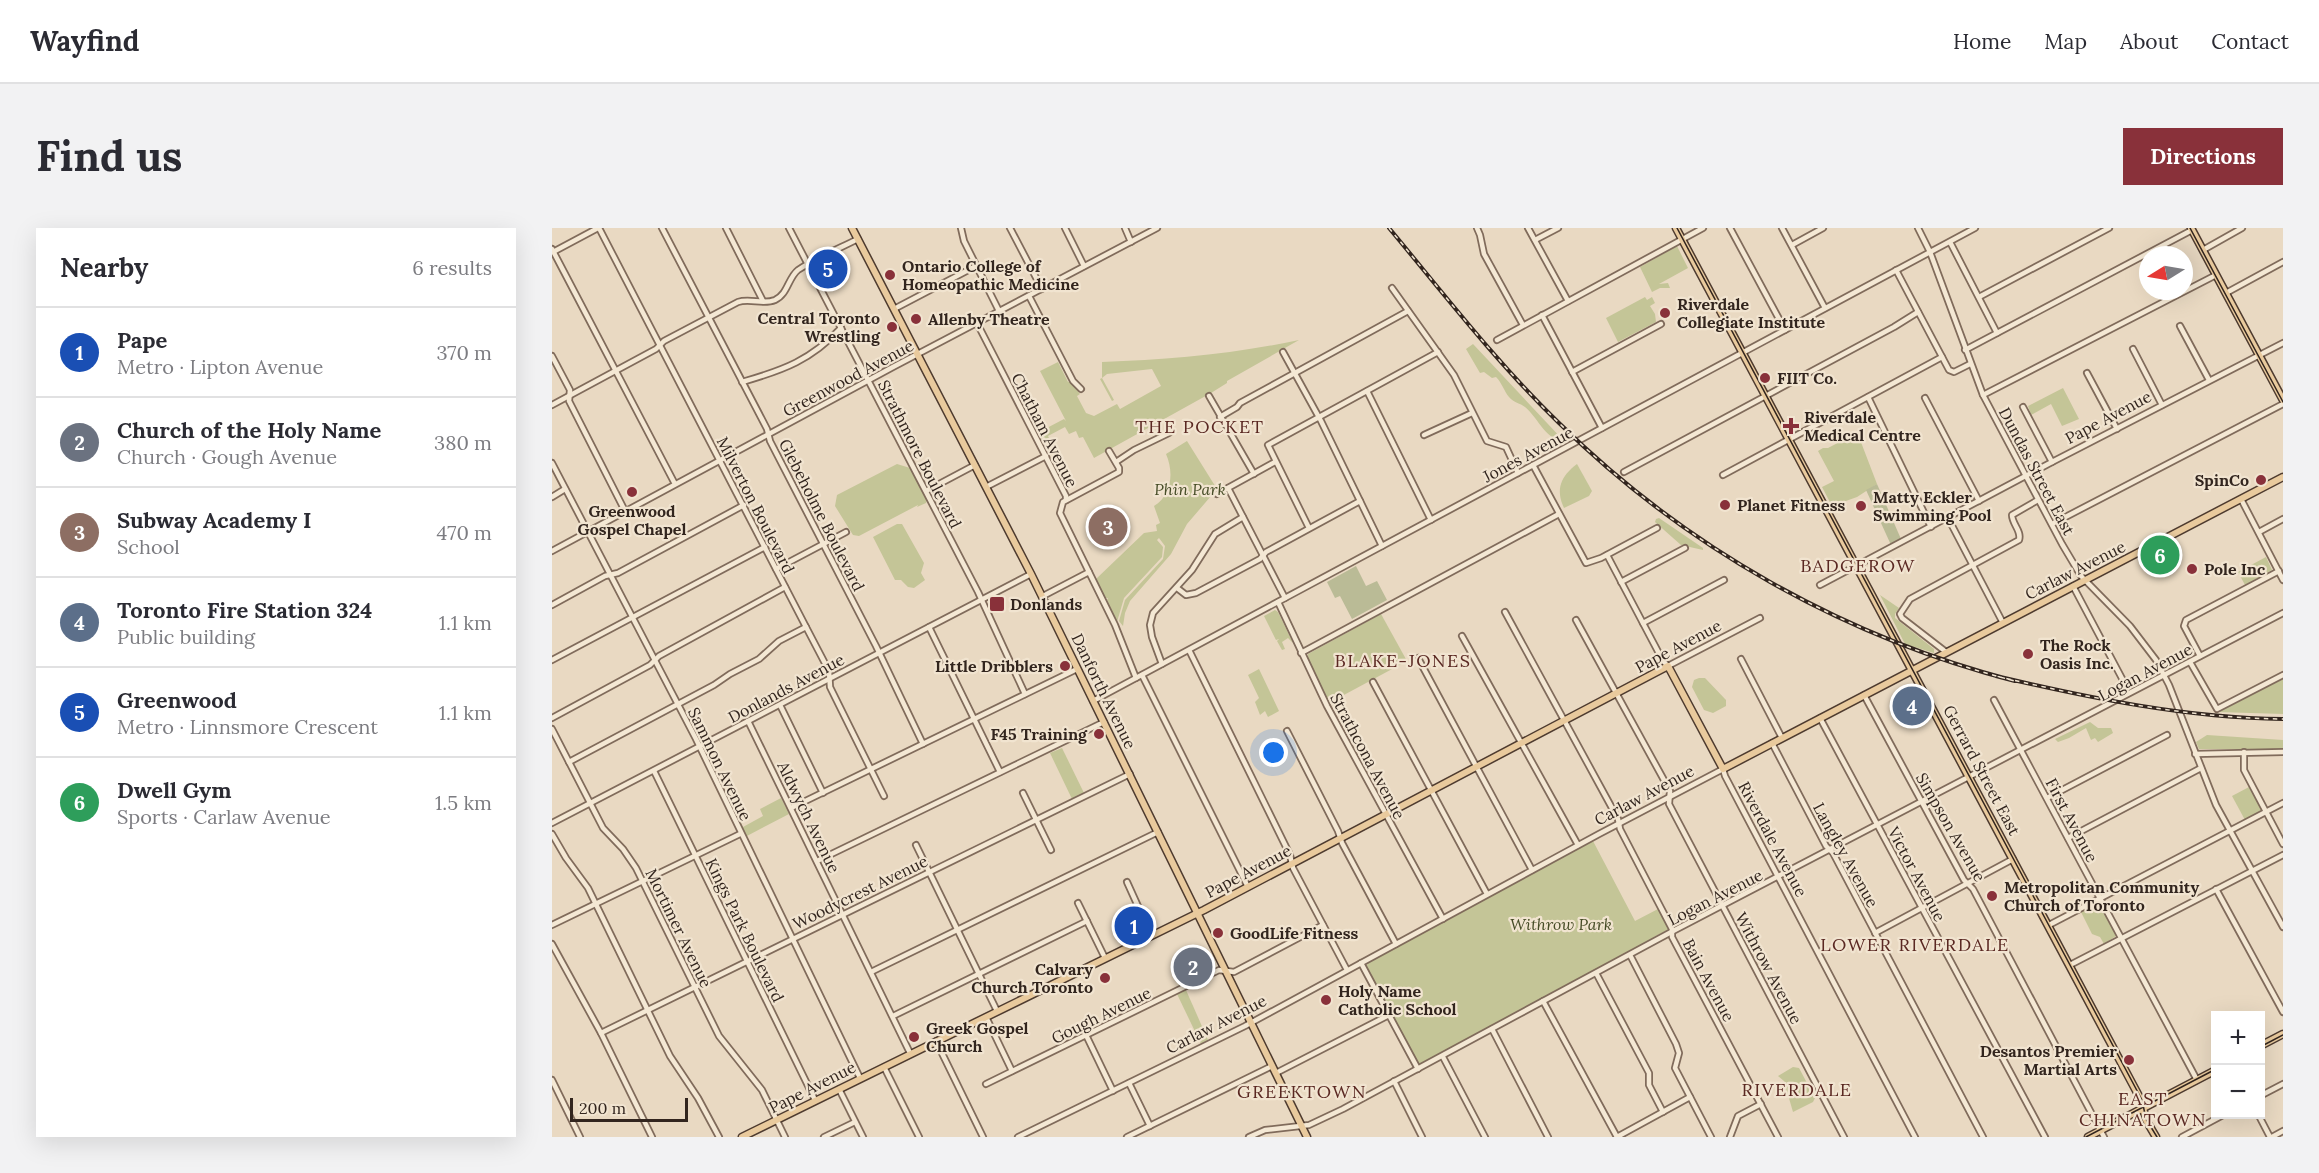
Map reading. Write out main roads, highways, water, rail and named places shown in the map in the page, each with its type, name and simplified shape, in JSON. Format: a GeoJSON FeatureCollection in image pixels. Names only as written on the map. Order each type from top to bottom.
{"type":"FeatureCollection","features":[{"type":"Feature","properties":{"kind":"main road","name":"Danforth Avenue"},"geometry":{"type":"LineString","coordinates":[[852,228],[1031,573],[1307,1137]]}},
{"type":"Feature","properties":{"kind":"main road","name":"Gerrard Street East"},"geometry":{"type":"LineString","coordinates":[[1676,228],[2049,925],[2141,1100],[2145,1117],[2156,1137]]}},
{"type":"Feature","properties":{"kind":"main road"},"geometry":{"type":"LineString","coordinates":[[2192,229],[2283,402]]}},
{"type":"Feature","properties":{"kind":"main road","name":"Carlaw Avenue"},"geometry":{"type":"LineString","coordinates":[[1724,769],[2283,477]]}},
{"type":"Feature","properties":{"kind":"main road","name":"Pape Avenue"},"geometry":{"type":"LineString","coordinates":[[742,1137],[1197,913],[1668,666]]}},
{"type":"Feature","properties":{"kind":"main road","name":"Riverdale Avenue"},"geometry":{"type":"LineString","coordinates":[[1668,666],[1724,769]]}},
{"type":"Feature","properties":{"kind":"main road"},"geometry":{"type":"LineString","coordinates":[[2265,1043],[2283,1034]]}},
{"type":"Feature","properties":{"kind":"main road"},"geometry":{"type":"LineString","coordinates":[[2088,1137],[2102,1134],[2143,1108],[2211,1073]]}},
{"type":"Feature","properties":{"kind":"tram line"},"geometry":{"type":"LineString","coordinates":[[1677,228],[2142,1100],[2146,1119],[2157,1137]]}},
{"type":"Feature","properties":{"kind":"tram line"},"geometry":{"type":"LineString","coordinates":[[2190,228],[2283,402]]}},
{"type":"Feature","properties":{"kind":"tram line"},"geometry":{"type":"LineString","coordinates":[[2265,1044],[2283,1035]]}},
{"type":"Feature","properties":{"kind":"tram line"},"geometry":{"type":"LineString","coordinates":[[2086,1137],[2211,1072]]}},
{"type":"Feature","properties":{"kind":"railway"},"geometry":{"type":"LineString","coordinates":[[1389,228],[1492,352],[1559,423],[1608,468],[1659,509],[1714,548],[1770,582],[1829,613],[1889,640],[1951,662],[2015,681],[1996,676],[2031,684],[2067,692],[2174,711],[2283,719]]}},
{"type":"Feature","properties":{"kind":"place","name":"Greenwood"},"geometry":{"type":"Point","coordinates":[828,269]}},
{"type":"Feature","properties":{"kind":"place","name":"Ontario College of Homeopathic Medicine"},"geometry":{"type":"Point","coordinates":[890,275]}},
{"type":"Feature","properties":{"kind":"place","name":"Riverdale Collegiate Institute"},"geometry":{"type":"Point","coordinates":[1665,313]}},
{"type":"Feature","properties":{"kind":"place","name":"Allenby Theatre"},"geometry":{"type":"Point","coordinates":[916,319]}},
{"type":"Feature","properties":{"kind":"place","name":"Central Toronto Wrestling"},"geometry":{"type":"Point","coordinates":[892,327]}},
{"type":"Feature","properties":{"kind":"place","name":"FIIT Co."},"geometry":{"type":"Point","coordinates":[1765,378]}},
{"type":"Feature","properties":{"kind":"place","name":"Riverdale Medical Centre"},"geometry":{"type":"Point","coordinates":[1791,426]}},
{"type":"Feature","properties":{"kind":"place","name":"SpinCo"},"geometry":{"type":"Point","coordinates":[2261,480]}},
{"type":"Feature","properties":{"kind":"place","name":"Greenwood Gospel Chapel"},"geometry":{"type":"Point","coordinates":[632,492]}},
{"type":"Feature","properties":{"kind":"place","name":"Planet Fitness"},"geometry":{"type":"Point","coordinates":[1725,505]}},
{"type":"Feature","properties":{"kind":"place","name":"Matty Eckler Swimming Pool"},"geometry":{"type":"Point","coordinates":[1861,506]}},
{"type":"Feature","properties":{"kind":"place","name":"Subway Academy I"},"geometry":{"type":"Point","coordinates":[1108,527]}},
{"type":"Feature","properties":{"kind":"place","name":"Dwell Gym"},"geometry":{"type":"Point","coordinates":[2160,555]}},
{"type":"Feature","properties":{"kind":"place","name":"Pole Inc"},"geometry":{"type":"Point","coordinates":[2192,569]}},
{"type":"Feature","properties":{"kind":"place","name":"Donlands"},"geometry":{"type":"Point","coordinates":[997,604]}},
{"type":"Feature","properties":{"kind":"place","name":"The Rock Oasis Inc."},"geometry":{"type":"Point","coordinates":[2028,654]}},
{"type":"Feature","properties":{"kind":"place","name":"Little Dribblers"},"geometry":{"type":"Point","coordinates":[1065,666]}},
{"type":"Feature","properties":{"kind":"place","name":"Toronto Fire Station 324"},"geometry":{"type":"Point","coordinates":[1912,706]}},
{"type":"Feature","properties":{"kind":"place","name":"F45 Training"},"geometry":{"type":"Point","coordinates":[1099,734]}},
{"type":"Feature","properties":{"kind":"place","name":"Metropolitan Community Church of Toronto"},"geometry":{"type":"Point","coordinates":[1992,896]}},
{"type":"Feature","properties":{"kind":"place","name":"Pape"},"geometry":{"type":"Point","coordinates":[1134,926]}},
{"type":"Feature","properties":{"kind":"place","name":"GoodLife Fitness"},"geometry":{"type":"Point","coordinates":[1218,933]}},
{"type":"Feature","properties":{"kind":"place","name":"Church of the Holy Name"},"geometry":{"type":"Point","coordinates":[1193,967]}},
{"type":"Feature","properties":{"kind":"place","name":"Calvary Church Toronto"},"geometry":{"type":"Point","coordinates":[1105,978]}},
{"type":"Feature","properties":{"kind":"place","name":"Holy Name Catholic School"},"geometry":{"type":"Point","coordinates":[1326,1000]}},
{"type":"Feature","properties":{"kind":"place","name":"Greek Gospel Church"},"geometry":{"type":"Point","coordinates":[914,1037]}},
{"type":"Feature","properties":{"kind":"place","name":"Desantos Premier Martial Arts"},"geometry":{"type":"Point","coordinates":[2129,1060]}},
{"type":"Feature","properties":{"kind":"district","name":"THE POCKET"},"geometry":{"type":"Point","coordinates":[1200,426]}},
{"type":"Feature","properties":{"kind":"district","name":"BADGEROW"},"geometry":{"type":"Point","coordinates":[1858,565]}},
{"type":"Feature","properties":{"kind":"district","name":"BLAKE-JONES"},"geometry":{"type":"Point","coordinates":[1403,660]}},
{"type":"Feature","properties":{"kind":"district","name":"LOWER RIVERDALE"},"geometry":{"type":"Point","coordinates":[1915,944]}},
{"type":"Feature","properties":{"kind":"district","name":"RIVERDALE"},"geometry":{"type":"Point","coordinates":[1797,1089]}},
{"type":"Feature","properties":{"kind":"district","name":"GREEKTOWN"},"geometry":{"type":"Point","coordinates":[1302,1091]}},
{"type":"Feature","properties":{"kind":"district","name":"EAST CHINATOWN"},"geometry":{"type":"Point","coordinates":[2143,1108]}},
{"type":"Feature","properties":{"kind":"park label","name":"Phin Park"},"geometry":{"type":"Point","coordinates":[1190,489]}},
{"type":"Feature","properties":{"kind":"park label","name":"Withrow Park"},"geometry":{"type":"Point","coordinates":[1561,924]}}]}
